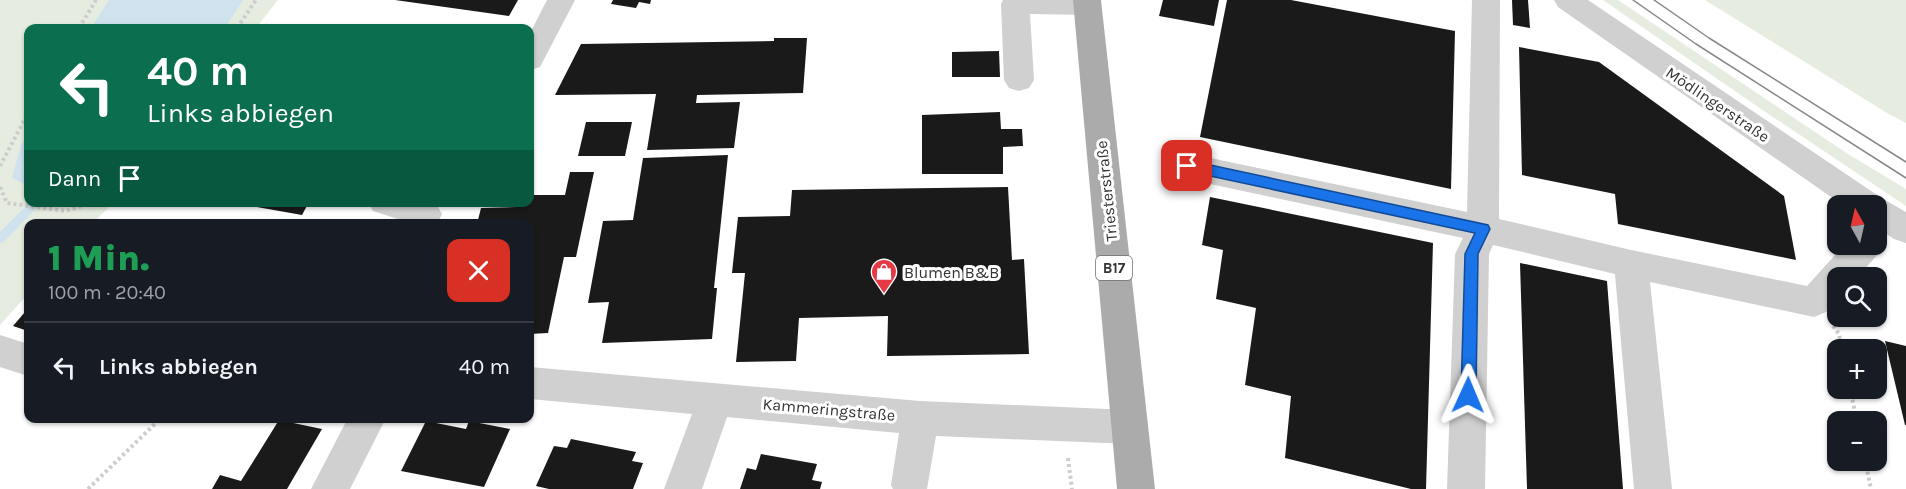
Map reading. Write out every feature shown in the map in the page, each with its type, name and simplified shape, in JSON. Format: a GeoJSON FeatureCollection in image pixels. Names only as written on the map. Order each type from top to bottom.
{"type":"FeatureCollection","features":[{"type":"Feature","properties":{"kind":"main road","name":"Triesterstraße"},"geometry":{"type":"LineString","coordinates":[[1087,2],[1136,489]]}},
{"type":"Feature","properties":{"kind":"street"},"geometry":{"type":"LineString","coordinates":[[534,51],[561,0]]}},
{"type":"Feature","properties":{"kind":"street"},"geometry":{"type":"LineString","coordinates":[[1466,489],[1472,254],[1484,229],[1486,0]]}},
{"type":"Feature","properties":{"kind":"street","name":"Mödlingerstraße"},"geometry":{"type":"LineString","coordinates":[[1568,0],[1849,195]]}},
{"type":"Feature","properties":{"kind":"street"},"geometry":{"type":"LineString","coordinates":[[1019,80],[1015,4],[1087,2]]}},
{"type":"Feature","properties":{"kind":"street"},"geometry":{"type":"LineString","coordinates":[[1187,166],[1814,302],[1856,255]]}},
{"type":"Feature","properties":{"kind":"street"},"geometry":{"type":"LineString","coordinates":[[403,207],[426,213]]}},
{"type":"Feature","properties":{"kind":"street"},"geometry":{"type":"LineString","coordinates":[[1631,264],[1653,489]]}},
{"type":"Feature","properties":{"kind":"street"},"geometry":{"type":"LineString","coordinates":[[0,351],[24,359]]}},
{"type":"Feature","properties":{"kind":"street","name":"Kammeringstraße"},"geometry":{"type":"LineString","coordinates":[[534,382],[920,418],[1130,427]]}},
{"type":"Feature","properties":{"kind":"street"},"geometry":{"type":"LineString","coordinates":[[683,489],[716,398]]}},
{"type":"Feature","properties":{"kind":"street"},"geometry":{"type":"LineString","coordinates":[[910,485],[920,418]]}},
{"type":"Feature","properties":{"kind":"street"},"geometry":{"type":"LineString","coordinates":[[330,489],[365,423]]}},
{"type":"Feature","properties":{"kind":"path"},"geometry":{"type":"LineString","coordinates":[[81,24],[96,0]]}},
{"type":"Feature","properties":{"kind":"path"},"geometry":{"type":"LineString","coordinates":[[240,24],[256,0]]}},
{"type":"Feature","properties":{"kind":"path"},"geometry":{"type":"LineString","coordinates":[[0,166],[24,121]]}},
{"type":"Feature","properties":{"kind":"path"},"geometry":{"type":"LineString","coordinates":[[0,187],[7,203],[24,206]]}},
{"type":"Feature","properties":{"kind":"path"},"geometry":{"type":"LineString","coordinates":[[33,207],[66,212],[80,207]]}},
{"type":"Feature","properties":{"kind":"path"},"geometry":{"type":"LineString","coordinates":[[88,489],[156,423]]}},
{"type":"Feature","properties":{"kind":"path"},"geometry":{"type":"LineString","coordinates":[[1867,471],[1871,489]]}},
{"type":"Feature","properties":{"kind":"shaded area"},"geometry":{"type":"Polygon","coordinates":[[[0,0],[278,0],[259,24],[24,24],[24,207],[109,207],[97,219],[24,219],[24,298],[0,325],[0,0]]]}},
{"type":"Feature","properties":{"kind":"shaded area"},"geometry":{"type":"Polygon","coordinates":[[[1603,0],[1618,0],[1848,154],[1906,189],[1906,206],[1761,109],[1603,0]]]}},
{"type":"Feature","properties":{"kind":"shaded area"},"geometry":{"type":"Polygon","coordinates":[[[1705,0],[1906,0],[1906,123],[1887,113],[1705,0]]]}},
{"type":"Feature","properties":{"kind":"water"},"geometry":{"type":"Polygon","coordinates":[[[109,0],[243,0],[228,24],[94,24],[109,0]]]}},
{"type":"Feature","properties":{"kind":"water"},"geometry":{"type":"Polygon","coordinates":[[[24,140],[24,184],[12,178],[24,140]]]}},
{"type":"Feature","properties":{"kind":"building"},"geometry":{"type":"Polygon","coordinates":[[[395,0],[518,0],[509,16],[395,0]]]}},
{"type":"Feature","properties":{"kind":"building"},"geometry":{"type":"Polygon","coordinates":[[[613,0],[651,0],[650,4],[639,2],[636,8],[611,4],[613,0]]]}},
{"type":"Feature","properties":{"kind":"building"},"geometry":{"type":"Polygon","coordinates":[[[1163,0],[1219,0],[1214,26],[1159,16],[1163,0]]]}},
{"type":"Feature","properties":{"kind":"building"},"geometry":{"type":"Polygon","coordinates":[[[1227,0],[1291,0],[1455,31],[1451,189],[1200,137],[1227,0]]]}},
{"type":"Feature","properties":{"kind":"building"},"geometry":{"type":"Polygon","coordinates":[[[1512,0],[1528,0],[1530,28],[1513,25],[1512,0]]]}},
{"type":"Feature","properties":{"kind":"building"},"geometry":{"type":"Polygon","coordinates":[[[774,38],[807,38],[803,93],[697,95],[696,103],[740,102],[734,148],[647,150],[656,94],[555,95],[581,44],[774,41],[774,38]]]}},
{"type":"Feature","properties":{"kind":"building"},"geometry":{"type":"Polygon","coordinates":[[[1519,47],[1599,62],[1784,196],[1796,260],[1618,224],[1615,194],[1522,175],[1519,47]]]}},
{"type":"Feature","properties":{"kind":"building"},"geometry":{"type":"Polygon","coordinates":[[[999,51],[1000,77],[952,77],[952,52],[999,51]]]}},
{"type":"Feature","properties":{"kind":"building"},"geometry":{"type":"Polygon","coordinates":[[[1000,112],[1001,129],[1022,129],[1023,146],[1003,147],[1003,174],[922,174],[922,115],[1000,112]]]}},
{"type":"Feature","properties":{"kind":"building"},"geometry":{"type":"Polygon","coordinates":[[[586,122],[632,122],[625,156],[578,156],[586,122]]]}},
{"type":"Feature","properties":{"kind":"building"},"geometry":{"type":"Polygon","coordinates":[[[728,155],[714,288],[717,288],[712,339],[602,343],[609,302],[588,303],[603,221],[633,220],[643,158],[728,155]]]}},
{"type":"Feature","properties":{"kind":"building"},"geometry":{"type":"Polygon","coordinates":[[[570,172],[594,172],[576,257],[564,257],[548,333],[534,334],[534,219],[478,219],[481,208],[534,207],[534,195],[565,195],[570,172]]]}},
{"type":"Feature","properties":{"kind":"building","name":"Blumen B&B"},"geometry":{"type":"Polygon","coordinates":[[[1008,187],[1012,260],[1024,259],[1029,354],[887,356],[888,316],[799,318],[796,361],[736,362],[745,273],[732,273],[738,217],[790,216],[792,190],[1008,187]]]}},
{"type":"Feature","properties":{"kind":"building"},"geometry":{"type":"Polygon","coordinates":[[[1210,197],[1433,243],[1426,489],[1411,489],[1285,458],[1291,396],[1245,385],[1256,308],[1216,299],[1223,250],[1202,245],[1210,197]]]}},
{"type":"Feature","properties":{"kind":"building"},"geometry":{"type":"Polygon","coordinates":[[[257,207],[306,207],[302,215],[257,207]]]}},
{"type":"Feature","properties":{"kind":"building"},"geometry":{"type":"Polygon","coordinates":[[[1520,263],[1607,281],[1623,489],[1527,489],[1520,263]]]}},
{"type":"Feature","properties":{"kind":"building"},"geometry":{"type":"Polygon","coordinates":[[[24,313],[24,330],[13,326],[24,313]]]}},
{"type":"Feature","properties":{"kind":"building"},"geometry":{"type":"Polygon","coordinates":[[[1887,341],[1906,346],[1905,425],[1887,349],[1887,341]]]}},
{"type":"Feature","properties":{"kind":"building"},"geometry":{"type":"Polygon","coordinates":[[[277,423],[293,423],[322,429],[287,489],[212,489],[220,475],[241,481],[277,423]]]}},
{"type":"Feature","properties":{"kind":"building"},"geometry":{"type":"Polygon","coordinates":[[[425,423],[466,429],[468,423],[479,423],[510,429],[484,487],[401,471],[425,423]]]}},
{"type":"Feature","properties":{"kind":"building"},"geometry":{"type":"Polygon","coordinates":[[[571,439],[636,452],[632,461],[643,463],[633,489],[549,489],[536,486],[554,446],[567,448],[571,439]]]}},
{"type":"Feature","properties":{"kind":"building"},"geometry":{"type":"Polygon","coordinates":[[[761,454],[817,464],[812,480],[822,482],[820,489],[740,489],[747,468],[756,470],[761,454]]]}},
{"type":"Feature","properties":{"kind":"waterway"},"geometry":{"type":"LineString","coordinates":[[0,239],[32,207]]}},
{"type":"Feature","properties":{"kind":"tram line"},"geometry":{"type":"LineString","coordinates":[[1633,0],[1696,44],[1906,178]]}},
{"type":"Feature","properties":{"kind":"tram line"},"geometry":{"type":"LineString","coordinates":[[1654,0],[1709,38],[1906,162]]}},
{"type":"Feature","properties":{"kind":"place","name":"Blumen B&B"},"geometry":{"type":"Point","coordinates":[884,295]}},
{"type":"Feature","properties":{"kind":"route"},"geometry":{"type":"LineString","coordinates":[[1187,166],[1484,229],[1472,254],[1468,395]]}}]}
